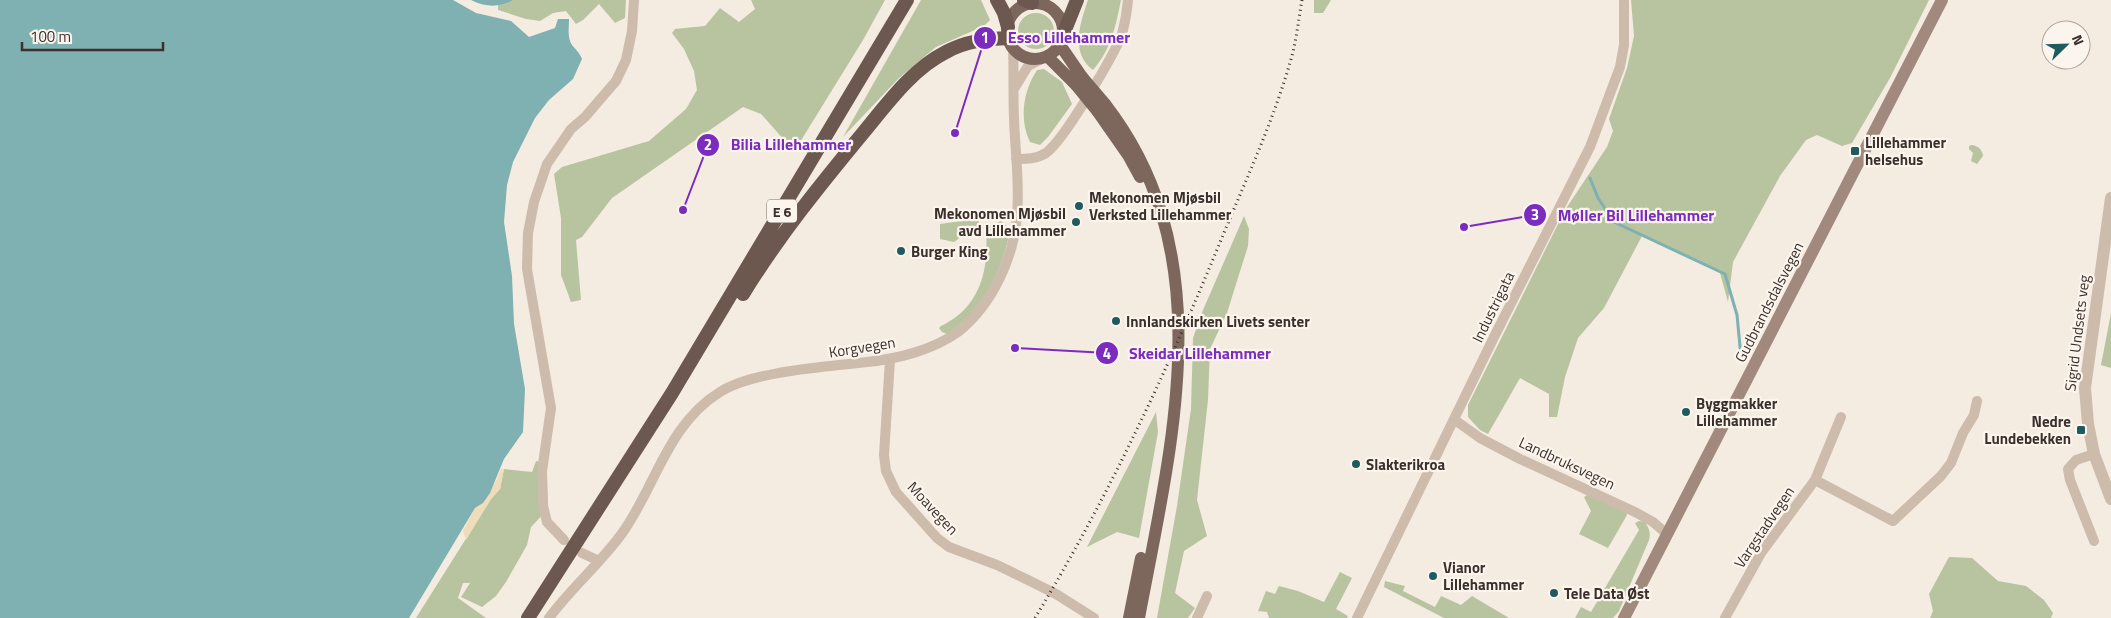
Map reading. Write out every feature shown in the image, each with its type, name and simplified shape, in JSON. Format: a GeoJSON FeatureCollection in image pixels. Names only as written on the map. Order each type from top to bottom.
{"type":"FeatureCollection","features":[{"type":"Feature","properties":{"kind":"highway","name":"E 6"},"geometry":{"type":"LineString","coordinates":[[528,618],[654,421],[802,178],[907,0]]}},
{"type":"Feature","properties":{"kind":"highway"},"geometry":{"type":"LineString","coordinates":[[654,421],[666,412],[680,392],[761,265],[790,224],[894,96],[917,72],[946,52],[979,40],[1010,37],[1004,13],[997,0]]}},
{"type":"Feature","properties":{"kind":"highway"},"geometry":{"type":"LineString","coordinates":[[1061,40],[1077,0]]}},
{"type":"Feature","properties":{"kind":"main road","name":"Gudbrandsdalsvegen"},"geometry":{"type":"LineString","coordinates":[[1624,618],[1942,0]]}},
{"type":"Feature","properties":{"kind":"main road"},"geometry":{"type":"LineString","coordinates":[[1079,81],[1061,40],[1062,23],[1057,13],[1043,4],[1028,2],[1022,6],[1014,13],[1010,37],[1026,57],[1045,57],[1079,81],[1136,150],[1159,200],[1171,253],[1177,300],[1178,369],[1174,425],[1139,618]]}},
{"type":"Feature","properties":{"kind":"main road"},"geometry":{"type":"LineString","coordinates":[[1045,57],[1061,40]]}},
{"type":"Feature","properties":{"kind":"main road"},"geometry":{"type":"LineString","coordinates":[[1102,108],[1128,155],[1148,197],[1159,232],[1168,301],[1170,369],[1165,424],[1129,618]]}},
{"type":"Feature","properties":{"kind":"street"},"geometry":{"type":"LineString","coordinates":[[564,540],[547,522],[543,506],[542,471],[550,408],[527,269],[528,233],[534,202],[547,164],[571,129],[585,117],[616,81],[626,60],[632,31],[634,0]]}},
{"type":"Feature","properties":{"kind":"street"},"geometry":{"type":"LineString","coordinates":[[1016,158],[1036,158],[1045,154],[1062,135],[1114,52],[1122,33],[1128,0]]}},
{"type":"Feature","properties":{"kind":"street","name":"Industrigata"},"geometry":{"type":"LineString","coordinates":[[1357,618],[1590,147],[1607,107],[1620,67],[1624,45],[1624,0]]}},
{"type":"Feature","properties":{"kind":"street","name":"Korgvegen"},"geometry":{"type":"LineString","coordinates":[[549,618],[625,530],[669,448],[690,416],[718,393],[729,387],[757,378],[890,360],[918,351],[957,332],[983,306],[1007,262],[1013,243],[1017,216],[1018,188],[1010,37]]}},
{"type":"Feature","properties":{"kind":"street"},"geometry":{"type":"LineString","coordinates":[[1014,90],[1028,66],[1045,57]]}},
{"type":"Feature","properties":{"kind":"street","name":"Sigrid Undsets veg"},"geometry":{"type":"LineString","coordinates":[[2111,198],[2086,388],[2088,424],[2094,454],[2111,500]]}},
{"type":"Feature","properties":{"kind":"street","name":"Moavegen"},"geometry":{"type":"LineString","coordinates":[[890,360],[884,455],[886,471],[896,492],[938,538],[949,547],[997,565],[1035,583],[1094,618]]}},
{"type":"Feature","properties":{"kind":"street","name":"Vargstadvegen"},"geometry":{"type":"LineString","coordinates":[[1814,480],[1893,522],[1941,476],[1950,464],[1963,433],[1974,415],[1977,401]]}},
{"type":"Feature","properties":{"kind":"street","name":"Vargstadvegen"},"geometry":{"type":"LineString","coordinates":[[1725,618],[1761,553],[1814,480],[1841,417]]}},
{"type":"Feature","properties":{"kind":"street","name":"Landbruksvegen"},"geometry":{"type":"LineString","coordinates":[[1455,420],[1480,438],[1520,459],[1635,512],[1653,522],[1667,534]]}},
{"type":"Feature","properties":{"kind":"street"},"geometry":{"type":"LineString","coordinates":[[2094,454],[2076,460],[2068,469],[2070,480],[2094,541]]}},
{"type":"Feature","properties":{"kind":"street"},"geometry":{"type":"LineString","coordinates":[[582,553],[599,561]]}},
{"type":"Feature","properties":{"kind":"street"},"geometry":{"type":"LineString","coordinates":[[1198,618],[1207,596]]}},
{"type":"Feature","properties":{"kind":"green space"},"geometry":{"type":"Polygon","coordinates":[[[498,0],[626,0],[625,18],[615,23],[599,4],[583,20],[576,24],[566,11],[553,13],[540,21],[526,19],[498,10],[498,0]]]}},
{"type":"Feature","properties":{"kind":"green space"},"geometry":{"type":"Polygon","coordinates":[[[751,0],[885,0],[863,40],[800,142],[786,142],[761,114],[743,107],[612,198],[582,237],[576,240],[581,300],[571,302],[561,275],[561,218],[554,174],[562,167],[649,141],[686,109],[697,90],[694,71],[684,49],[672,33],[675,29],[705,26],[720,8],[739,22],[755,9],[751,0]]]}},
{"type":"Feature","properties":{"kind":"green space"},"geometry":{"type":"Polygon","coordinates":[[[921,0],[981,0],[990,20],[984,26],[936,47],[899,78],[843,137],[921,0]]]}},
{"type":"Feature","properties":{"kind":"green space"},"geometry":{"type":"Polygon","coordinates":[[[1088,0],[1121,0],[1115,28],[1108,46],[1093,70],[1081,55],[1079,46],[1080,28],[1088,0]]]}},
{"type":"Feature","properties":{"kind":"green space"},"geometry":{"type":"Polygon","coordinates":[[[1314,0],[1331,0],[1323,13],[1314,13],[1314,0]]]}},
{"type":"Feature","properties":{"kind":"green space"},"geometry":{"type":"Polygon","coordinates":[[[1631,0],[1929,0],[1890,78],[1852,143],[1842,146],[1817,135],[1806,140],[1780,176],[1733,262],[1728,302],[1720,273],[1642,236],[1604,308],[1578,338],[1565,377],[1557,417],[1549,417],[1549,394],[1520,378],[1488,434],[1480,430],[1468,417],[1468,405],[1565,210],[1607,147],[1613,131],[1609,119],[1627,68],[1634,36],[1631,0]]]}},
{"type":"Feature","properties":{"kind":"green space"},"geometry":{"type":"Polygon","coordinates":[[[1036,13],[1043,14],[1049,18],[1053,24],[1053,38],[1049,44],[1043,48],[1036,49],[1029,48],[1023,44],[1019,38],[1018,31],[1019,24],[1023,18],[1029,14],[1036,13]]]}},
{"type":"Feature","properties":{"kind":"green space"},"geometry":{"type":"Polygon","coordinates":[[[1044,69],[1062,82],[1072,104],[1040,145],[1030,142],[1024,124],[1024,106],[1032,78],[1037,70],[1044,69]]]}},
{"type":"Feature","properties":{"kind":"green space"},"geometry":{"type":"Polygon","coordinates":[[[1972,145],[1982,151],[1983,156],[1977,164],[1971,161],[1973,153],[1969,146],[1972,145]]]}},
{"type":"Feature","properties":{"kind":"green space"},"geometry":{"type":"Polygon","coordinates":[[[1244,216],[1249,229],[1248,246],[1227,313],[1210,349],[1208,400],[1197,500],[1207,536],[1184,551],[1175,593],[1195,608],[1188,618],[1157,618],[1177,506],[1191,409],[1193,338],[1203,310],[1244,216]]]}},
{"type":"Feature","properties":{"kind":"green space"},"geometry":{"type":"Polygon","coordinates":[[[976,219],[979,221],[978,225],[954,242],[940,239],[940,224],[976,219]]]}},
{"type":"Feature","properties":{"kind":"green space"},"geometry":{"type":"Polygon","coordinates":[[[1001,221],[1010,231],[996,276],[989,289],[970,314],[947,334],[942,332],[939,328],[951,321],[967,307],[978,290],[984,269],[987,227],[1001,221]]]}},
{"type":"Feature","properties":{"kind":"green space"},"geometry":{"type":"Polygon","coordinates":[[[2111,313],[2111,368],[2101,365],[2111,313]]]}},
{"type":"Feature","properties":{"kind":"green space"},"geometry":{"type":"Polygon","coordinates":[[[1156,412],[1158,432],[1139,538],[1117,532],[1087,547],[1156,412]]]}},
{"type":"Feature","properties":{"kind":"green space"},"geometry":{"type":"Polygon","coordinates":[[[536,461],[546,463],[548,509],[531,527],[527,545],[496,596],[482,607],[461,597],[470,583],[463,583],[458,598],[486,618],[416,618],[491,499],[500,489],[504,469],[532,472],[536,461]]]}},
{"type":"Feature","properties":{"kind":"green space"},"geometry":{"type":"Polygon","coordinates":[[[1589,494],[1625,511],[1627,515],[1608,548],[1579,534],[1591,511],[1584,497],[1589,494]]]}},
{"type":"Feature","properties":{"kind":"green space"},"geometry":{"type":"Polygon","coordinates":[[[1639,521],[1645,522],[1648,527],[1650,533],[1649,540],[1619,611],[1613,618],[1575,618],[1581,607],[1591,612],[1639,530],[1635,523],[1639,521]]]}},
{"type":"Feature","properties":{"kind":"green space"},"geometry":{"type":"Polygon","coordinates":[[[1949,557],[1972,558],[1998,581],[2026,586],[2044,600],[2053,613],[2051,618],[1930,618],[1933,611],[1929,594],[1949,557]]]}},
{"type":"Feature","properties":{"kind":"green space"},"geometry":{"type":"Polygon","coordinates":[[[1340,572],[1352,578],[1336,609],[1348,616],[1347,618],[1269,618],[1267,612],[1258,611],[1266,591],[1275,594],[1279,586],[1298,591],[1324,602],[1340,572]]]}},
{"type":"Feature","properties":{"kind":"green space"},"geometry":{"type":"Polygon","coordinates":[[[1385,581],[1405,586],[1403,591],[1435,607],[1441,596],[1461,605],[1472,596],[1509,618],[1444,618],[1384,587],[1385,581]]]}},
{"type":"Feature","properties":{"kind":"sand"},"geometry":{"type":"Polygon","coordinates":[[[501,469],[504,469],[500,489],[491,499],[466,540],[463,531],[475,508],[483,503],[501,469]]]}},
{"type":"Feature","properties":{"kind":"water"},"geometry":{"type":"Polygon","coordinates":[[[0,0],[453,0],[476,13],[511,21],[529,37],[555,28],[558,19],[569,19],[569,39],[582,59],[573,79],[549,100],[535,118],[513,162],[507,185],[504,222],[512,276],[514,324],[525,389],[523,432],[504,459],[490,493],[483,503],[475,508],[409,618],[0,618],[0,0]]]}},
{"type":"Feature","properties":{"kind":"water"},"geometry":{"type":"Polygon","coordinates":[[[471,0],[513,0],[492,6],[471,0]]]}},
{"type":"Feature","properties":{"kind":"waterway"},"geometry":{"type":"LineString","coordinates":[[1590,178],[1598,198],[1614,222],[1725,274],[1737,315],[1741,357]]}},
{"type":"Feature","properties":{"kind":"railway"},"geometry":{"type":"LineString","coordinates":[[1035,618],[1113,478],[1181,333],[1261,145],[1278,99],[1293,52],[1302,0]]}},
{"type":"Feature","properties":{"kind":"place","name":"Esso Lillehammer"},"geometry":{"type":"Point","coordinates":[955,133]}},
{"type":"Feature","properties":{"kind":"place","name":"Lillehammer helsehus"},"geometry":{"type":"Point","coordinates":[1855,151]}},
{"type":"Feature","properties":{"kind":"place","name":"Mekonomen Mjøsbil Verksted Lillehammer"},"geometry":{"type":"Point","coordinates":[1079,206]}},
{"type":"Feature","properties":{"kind":"place","name":"Bilia Lillehammer"},"geometry":{"type":"Point","coordinates":[683,210]}},
{"type":"Feature","properties":{"kind":"place","name":"Mekonomen Mjøsbil avd Lillehammer"},"geometry":{"type":"Point","coordinates":[1076,222]}},
{"type":"Feature","properties":{"kind":"place","name":"Møller Bil Lillehammer"},"geometry":{"type":"Point","coordinates":[1464,227]}},
{"type":"Feature","properties":{"kind":"place","name":"Burger King"},"geometry":{"type":"Point","coordinates":[901,251]}},
{"type":"Feature","properties":{"kind":"place","name":"Innlandskirken Livets senter"},"geometry":{"type":"Point","coordinates":[1116,321]}},
{"type":"Feature","properties":{"kind":"place","name":"Skeidar Lillehammer"},"geometry":{"type":"Point","coordinates":[1015,348]}},
{"type":"Feature","properties":{"kind":"place","name":"Byggmakker Lillehammer"},"geometry":{"type":"Point","coordinates":[1686,412]}},
{"type":"Feature","properties":{"kind":"place","name":"Nedre Lundebekken"},"geometry":{"type":"Point","coordinates":[2081,430]}},
{"type":"Feature","properties":{"kind":"place","name":"Slakterikroa"},"geometry":{"type":"Point","coordinates":[1356,464]}},
{"type":"Feature","properties":{"kind":"place","name":"Vianor Lillehammer"},"geometry":{"type":"Point","coordinates":[1433,576]}},
{"type":"Feature","properties":{"kind":"place","name":"Tele Data Øst"},"geometry":{"type":"Point","coordinates":[1554,593]}}]}
